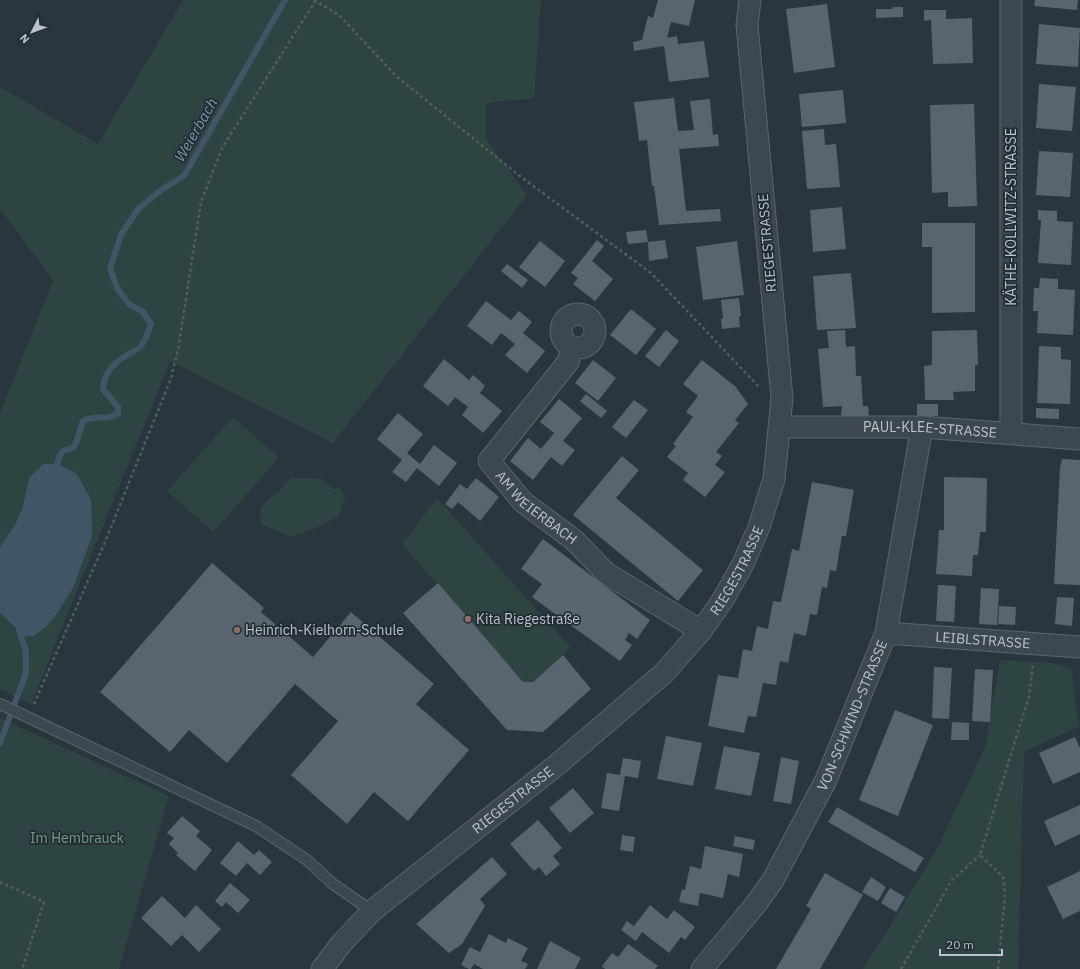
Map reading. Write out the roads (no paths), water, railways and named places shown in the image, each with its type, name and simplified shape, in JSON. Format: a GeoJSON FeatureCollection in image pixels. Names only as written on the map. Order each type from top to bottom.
{"type":"FeatureCollection","features":[{"type":"Feature","properties":{"kind":"street","name":"RIEGESTRASSE"},"geometry":{"type":"LineString","coordinates":[[322,969],[341,944],[372,911],[552,769],[664,673],[701,631],[722,601],[742,566],[759,527],[774,479],[782,398],[747,25],[750,0]]}},
{"type":"Feature","properties":{"kind":"street","name":"KÄTHE-KOLLWITZ-STRASSE"},"geometry":{"type":"LineString","coordinates":[[1011,0],[1011,433]]}},
{"type":"Feature","properties":{"kind":"street","name":"AM WEIERBACH"},"geometry":{"type":"LineString","coordinates":[[572,348],[568,362],[489,460],[523,502],[574,540],[606,573],[701,631]]}},
{"type":"Feature","properties":{"kind":"street","name":"PAUL-KLEE-STRASSE"},"geometry":{"type":"LineString","coordinates":[[780,427],[922,427],[1080,439]]}},
{"type":"Feature","properties":{"kind":"street","name":"VON-SCHWIND-STRASSE"},"geometry":{"type":"LineString","coordinates":[[702,969],[756,904],[773,880],[826,780],[886,633],[922,427]]}},
{"type":"Feature","properties":{"kind":"street","name":"LEIBLSTRASSE"},"geometry":{"type":"LineString","coordinates":[[886,633],[1080,647]]}},
{"type":"Feature","properties":{"kind":"lane"},"geometry":{"type":"LineString","coordinates":[[0,704],[256,826],[307,860],[333,884],[372,911]]}},
{"type":"Feature","properties":{"kind":"water"},"geometry":{"type":"Polygon","coordinates":[[[43,464],[57,464],[77,474],[91,500],[92,536],[73,588],[57,613],[47,626],[34,636],[21,637],[15,627],[0,613],[0,547],[16,523],[23,506],[29,478],[43,464]]]}},
{"type":"Feature","properties":{"kind":"waterway","name":"Weierbach"},"geometry":{"type":"LineString","coordinates":[[56,471],[59,457],[63,451],[73,448],[76,443],[83,421],[118,414],[118,407],[103,389],[105,378],[107,373],[117,361],[140,347],[151,324],[143,312],[129,304],[117,288],[110,268],[121,235],[138,209],[161,190],[184,176],[285,0]]}},
{"type":"Feature","properties":{"kind":"waterway","name":"Weierbach"},"geometry":{"type":"LineString","coordinates":[[0,743],[26,673],[26,651],[19,631]]}},
{"type":"Feature","properties":{"kind":"place","name":"Kita Riegestraße"},"geometry":{"type":"Point","coordinates":[468,619]}},
{"type":"Feature","properties":{"kind":"place","name":"Heinrich-Kielhorn-Schule"},"geometry":{"type":"Point","coordinates":[237,630]}},
{"type":"Feature","properties":{"kind":"park label","name":"Im Hembrauck"},"geometry":{"type":"Point","coordinates":[77,838]}}]}
